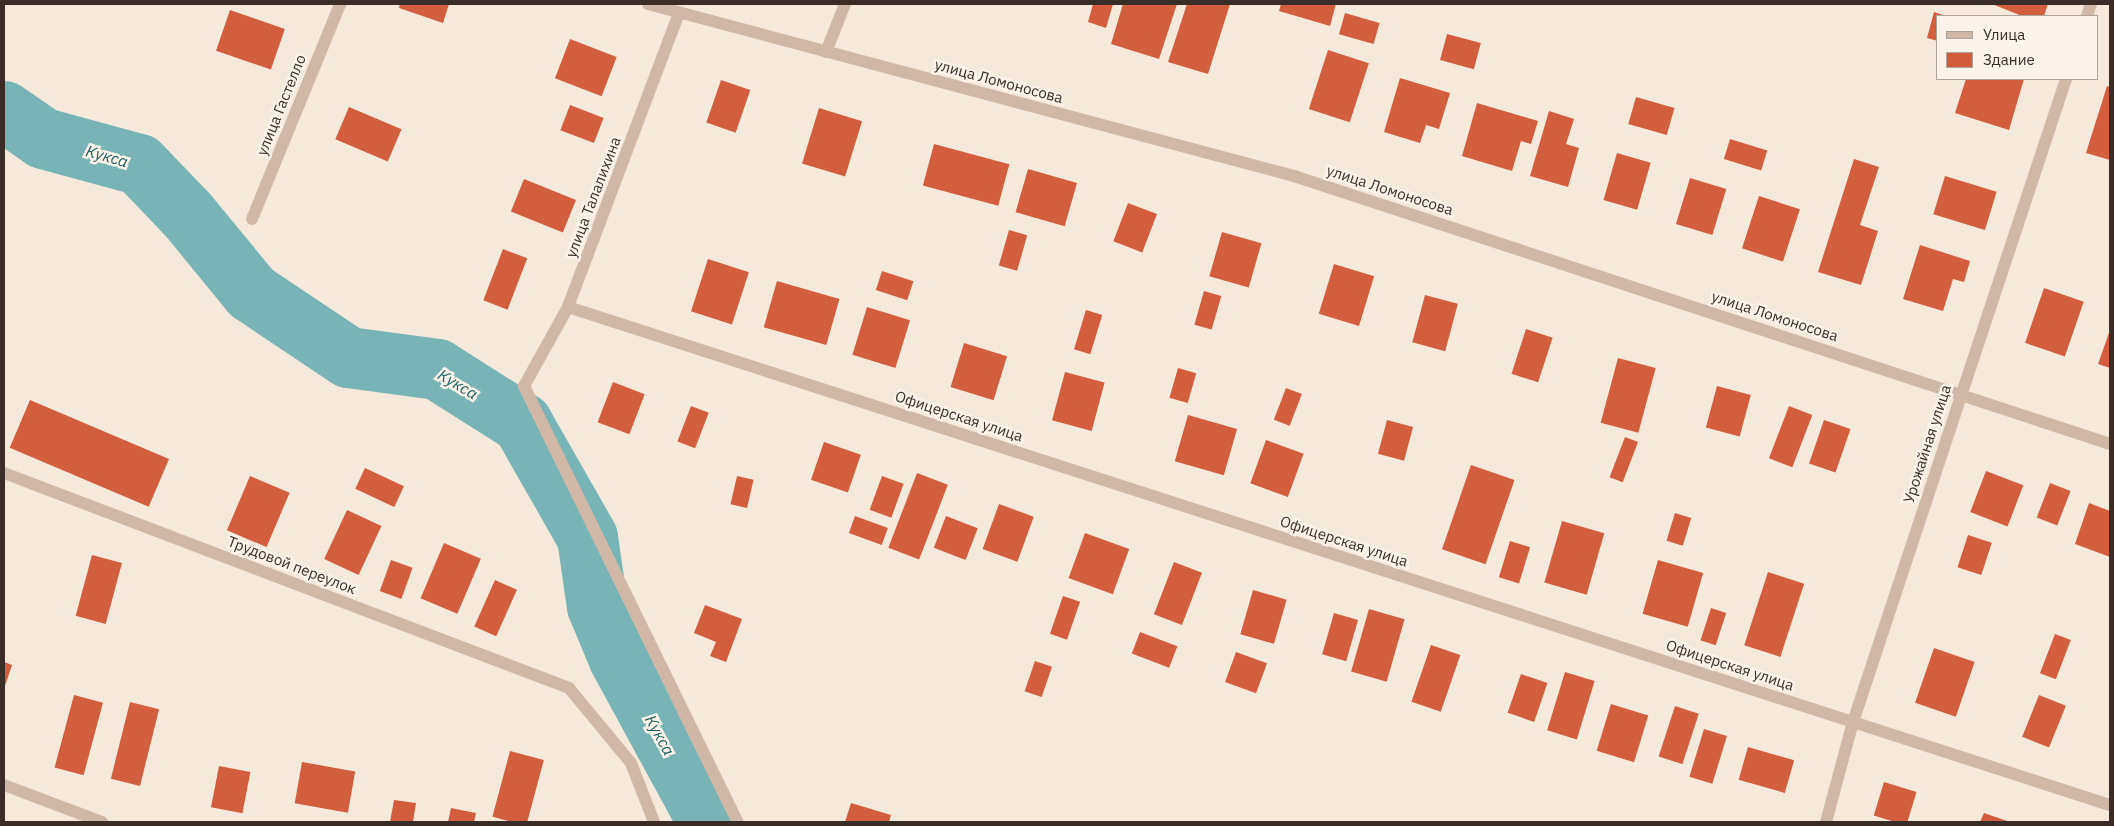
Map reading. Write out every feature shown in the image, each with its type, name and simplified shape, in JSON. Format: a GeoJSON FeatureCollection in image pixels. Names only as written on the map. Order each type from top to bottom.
{"type":"FeatureCollection","features":[{"type":"Feature","properties":{"kind":"street","name":"улица Гастелло"},"geometry":{"type":"LineString","coordinates":[[252,219],[340,4]]}},
{"type":"Feature","properties":{"kind":"street","name":"улица Ломоносова"},"geometry":{"type":"LineString","coordinates":[[648,4],[1294,176],[2110,444]]}},
{"type":"Feature","properties":{"kind":"street"},"geometry":{"type":"LineString","coordinates":[[826,52],[845,4]]}},
{"type":"Feature","properties":{"kind":"street","name":"улица Талалихина"},"geometry":{"type":"LineString","coordinates":[[679,13],[568,308],[524,386],[738,822]]}},
{"type":"Feature","properties":{"kind":"street","name":"Урожайная улица"},"geometry":{"type":"LineString","coordinates":[[1826,822],[1854,722],[2066,80]]}},
{"type":"Feature","properties":{"kind":"street","name":"Офицерская улица"},"geometry":{"type":"LineString","coordinates":[[568,308],[2110,805]]}},
{"type":"Feature","properties":{"kind":"street","name":"Трудовой переулок"},"geometry":{"type":"LineString","coordinates":[[4,473],[569,688],[631,763],[654,822]]}},
{"type":"Feature","properties":{"kind":"street"},"geometry":{"type":"LineString","coordinates":[[4,785],[102,822]]}},
{"type":"Feature","properties":{"kind":"building"},"geometry":{"type":"Polygon","coordinates":[[[400,4],[449,4],[443,23],[399,8],[400,4]]]}},
{"type":"Feature","properties":{"kind":"building"},"geometry":{"type":"Polygon","coordinates":[[[1093,4],[1113,4],[1106,28],[1088,22],[1093,4]]]}},
{"type":"Feature","properties":{"kind":"building"},"geometry":{"type":"Polygon","coordinates":[[[1123,4],[1177,4],[1159,59],[1111,44],[1123,4]]]}},
{"type":"Feature","properties":{"kind":"building"},"geometry":{"type":"Polygon","coordinates":[[[1187,4],[1230,4],[1208,74],[1168,62],[1187,4]]]}},
{"type":"Feature","properties":{"kind":"building"},"geometry":{"type":"Polygon","coordinates":[[[1281,4],[1336,4],[1330,26],[1279,11],[1281,4]]]}},
{"type":"Feature","properties":{"kind":"building"},"geometry":{"type":"Polygon","coordinates":[[[1992,4],[2048,4],[2044,15],[2020,15],[1992,4]]]}},
{"type":"Feature","properties":{"kind":"building"},"geometry":{"type":"Polygon","coordinates":[[[230,10],[285,29],[271,70],[216,51],[230,10]]]}},
{"type":"Feature","properties":{"kind":"building"},"geometry":{"type":"Polygon","coordinates":[[[1934,12],[1943,15],[1936,15],[1936,40],[1927,38],[1934,12]]]}},
{"type":"Feature","properties":{"kind":"building"},"geometry":{"type":"Polygon","coordinates":[[[1345,13],[1380,23],[1374,44],[1339,34],[1345,13]]]}},
{"type":"Feature","properties":{"kind":"building"},"geometry":{"type":"Polygon","coordinates":[[[1447,34],[1481,43],[1474,69],[1440,60],[1447,34]]]}},
{"type":"Feature","properties":{"kind":"building"},"geometry":{"type":"Polygon","coordinates":[[[570,39],[617,57],[602,96],[555,78],[570,39]]]}},
{"type":"Feature","properties":{"kind":"building"},"geometry":{"type":"Polygon","coordinates":[[[1328,50],[1369,63],[1350,122],[1309,109],[1328,50]]]}},
{"type":"Feature","properties":{"kind":"building"},"geometry":{"type":"Polygon","coordinates":[[[1400,78],[1450,93],[1439,129],[1426,125],[1420,143],[1384,132],[1400,78]]]}},
{"type":"Feature","properties":{"kind":"building"},"geometry":{"type":"Polygon","coordinates":[[[721,80],[750,90],[736,133],[706,123],[721,80]]]}},
{"type":"Feature","properties":{"kind":"building"},"geometry":{"type":"Polygon","coordinates":[[[1966,80],[2024,80],[2009,130],[1955,113],[1966,80]]]}},
{"type":"Feature","properties":{"kind":"building"},"geometry":{"type":"Polygon","coordinates":[[[2107,86],[2110,87],[2110,160],[2086,153],[2107,86]]]}},
{"type":"Feature","properties":{"kind":"building"},"geometry":{"type":"Polygon","coordinates":[[[1636,97],[1674,108],[1667,135],[1628,124],[1636,97]]]}},
{"type":"Feature","properties":{"kind":"building"},"geometry":{"type":"Polygon","coordinates":[[[1477,103],[1538,121],[1531,144],[1521,141],[1512,171],[1462,156],[1477,103]]]}},
{"type":"Feature","properties":{"kind":"building"},"geometry":{"type":"Polygon","coordinates":[[[570,105],[604,118],[594,143],[560,130],[570,105]]]}},
{"type":"Feature","properties":{"kind":"building"},"geometry":{"type":"Polygon","coordinates":[[[349,107],[401,129],[388,161],[335,139],[349,107]]]}},
{"type":"Feature","properties":{"kind":"building"},"geometry":{"type":"Polygon","coordinates":[[[819,108],[862,121],[845,177],[802,163],[819,108]]]}},
{"type":"Feature","properties":{"kind":"building"},"geometry":{"type":"Polygon","coordinates":[[[1549,111],[1574,119],[1566,144],[1579,148],[1568,187],[1530,176],[1549,111]]]}},
{"type":"Feature","properties":{"kind":"building"},"geometry":{"type":"Polygon","coordinates":[[[1730,139],[1767,150],[1761,170],[1724,159],[1730,139]]]}},
{"type":"Feature","properties":{"kind":"building"},"geometry":{"type":"Polygon","coordinates":[[[934,144],[1009,164],[998,206],[923,186],[934,144]]]}},
{"type":"Feature","properties":{"kind":"building"},"geometry":{"type":"Polygon","coordinates":[[[1617,153],[1651,163],[1637,210],[1603,200],[1617,153]]]}},
{"type":"Feature","properties":{"kind":"building"},"geometry":{"type":"Polygon","coordinates":[[[1854,159],[1879,167],[1860,225],[1878,231],[1861,285],[1818,272],[1854,159]]]}},
{"type":"Feature","properties":{"kind":"building"},"geometry":{"type":"Polygon","coordinates":[[[1028,169],[1077,183],[1065,226],[1016,212],[1028,169]]]}},
{"type":"Feature","properties":{"kind":"building"},"geometry":{"type":"Polygon","coordinates":[[[1945,176],[1997,192],[1985,230],[1933,214],[1945,176]]]}},
{"type":"Feature","properties":{"kind":"building"},"geometry":{"type":"Polygon","coordinates":[[[1690,178],[1726,189],[1712,235],[1676,224],[1690,178]]]}},
{"type":"Feature","properties":{"kind":"building"},"geometry":{"type":"Polygon","coordinates":[[[524,179],[576,200],[563,232],[511,211],[524,179]]]}},
{"type":"Feature","properties":{"kind":"building"},"geometry":{"type":"Polygon","coordinates":[[[1759,196],[1800,209],[1783,262],[1742,248],[1759,196]]]}},
{"type":"Feature","properties":{"kind":"building"},"geometry":{"type":"Polygon","coordinates":[[[1128,203],[1157,214],[1142,252],[1113,241],[1128,203]]]}},
{"type":"Feature","properties":{"kind":"building"},"geometry":{"type":"Polygon","coordinates":[[[1009,230],[1027,235],[1017,271],[999,266],[1009,230]]]}},
{"type":"Feature","properties":{"kind":"building"},"geometry":{"type":"Polygon","coordinates":[[[1222,232],[1261,243],[1249,288],[1209,276],[1222,232]]]}},
{"type":"Feature","properties":{"kind":"building"},"geometry":{"type":"Polygon","coordinates":[[[1920,245],[1970,261],[1964,282],[1953,279],[1943,311],[1903,299],[1920,245]]]}},
{"type":"Feature","properties":{"kind":"building"},"geometry":{"type":"Polygon","coordinates":[[[503,249],[527,258],[508,310],[483,300],[503,249]]]}},
{"type":"Feature","properties":{"kind":"building"},"geometry":{"type":"Polygon","coordinates":[[[708,259],[749,272],[732,325],[691,311],[708,259]]]}},
{"type":"Feature","properties":{"kind":"building"},"geometry":{"type":"Polygon","coordinates":[[[1334,264],[1374,276],[1359,326],[1319,314],[1334,264]]]}},
{"type":"Feature","properties":{"kind":"building"},"geometry":{"type":"Polygon","coordinates":[[[882,271],[913,281],[907,300],[876,290],[882,271]]]}},
{"type":"Feature","properties":{"kind":"building"},"geometry":{"type":"Polygon","coordinates":[[[777,281],[839,299],[826,345],[764,327],[777,281]]]}},
{"type":"Feature","properties":{"kind":"building"},"geometry":{"type":"Polygon","coordinates":[[[2044,288],[2084,302],[2065,357],[2025,343],[2044,288]]]}},
{"type":"Feature","properties":{"kind":"building"},"geometry":{"type":"Polygon","coordinates":[[[1204,291],[1221,296],[1212,330],[1194,325],[1204,291]]]}},
{"type":"Feature","properties":{"kind":"building"},"geometry":{"type":"Polygon","coordinates":[[[1425,295],[1458,304],[1445,351],[1412,342],[1425,295]]]}},
{"type":"Feature","properties":{"kind":"building"},"geometry":{"type":"Polygon","coordinates":[[[867,307],[910,320],[895,368],[852,355],[867,307]]]}},
{"type":"Feature","properties":{"kind":"building"},"geometry":{"type":"Polygon","coordinates":[[[1086,310],[1102,315],[1090,354],[1074,349],[1086,310]]]}},
{"type":"Feature","properties":{"kind":"building"},"geometry":{"type":"Polygon","coordinates":[[[1526,329],[1553,338],[1538,382],[1511,374],[1526,329]]]}},
{"type":"Feature","properties":{"kind":"building"},"geometry":{"type":"Polygon","coordinates":[[[2110,330],[2110,368],[2098,364],[2110,330]]]}},
{"type":"Feature","properties":{"kind":"building"},"geometry":{"type":"Polygon","coordinates":[[[964,343],[1007,356],[994,400],[951,387],[964,343]]]}},
{"type":"Feature","properties":{"kind":"building"},"geometry":{"type":"Polygon","coordinates":[[[1618,358],[1656,368],[1638,433],[1601,423],[1618,358]]]}},
{"type":"Feature","properties":{"kind":"building"},"geometry":{"type":"Polygon","coordinates":[[[1178,368],[1196,373],[1188,403],[1169,398],[1178,368]]]}},
{"type":"Feature","properties":{"kind":"building"},"geometry":{"type":"Polygon","coordinates":[[[1065,372],[1105,383],[1092,431],[1052,420],[1065,372]]]}},
{"type":"Feature","properties":{"kind":"building"},"geometry":{"type":"Polygon","coordinates":[[[613,382],[645,394],[629,434],[598,422],[613,382]]]}},
{"type":"Feature","properties":{"kind":"building"},"geometry":{"type":"Polygon","coordinates":[[[1717,386],[1751,395],[1740,437],[1706,428],[1717,386]]]}},
{"type":"Feature","properties":{"kind":"building"},"geometry":{"type":"Polygon","coordinates":[[[1286,388],[1302,394],[1290,426],[1274,420],[1286,388]]]}},
{"type":"Feature","properties":{"kind":"building"},"geometry":{"type":"Polygon","coordinates":[[[30,400],[169,459],[149,507],[10,448],[30,400]]]}},
{"type":"Feature","properties":{"kind":"building"},"geometry":{"type":"Polygon","coordinates":[[[691,406],[709,413],[695,448],[677,441],[691,406]]]}},
{"type":"Feature","properties":{"kind":"building"},"geometry":{"type":"Polygon","coordinates":[[[1789,406],[1812,415],[1792,467],[1769,458],[1789,406]]]}},
{"type":"Feature","properties":{"kind":"building"},"geometry":{"type":"Polygon","coordinates":[[[1188,415],[1237,429],[1224,475],[1175,461],[1188,415]]]}},
{"type":"Feature","properties":{"kind":"building"},"geometry":{"type":"Polygon","coordinates":[[[1387,420],[1413,427],[1404,461],[1378,454],[1387,420]]]}},
{"type":"Feature","properties":{"kind":"building"},"geometry":{"type":"Polygon","coordinates":[[[1824,420],[1850,429],[1835,473],[1809,463],[1824,420]]]}},
{"type":"Feature","properties":{"kind":"building"},"geometry":{"type":"Polygon","coordinates":[[[1625,437],[1638,442],[1623,482],[1610,477],[1625,437]]]}},
{"type":"Feature","properties":{"kind":"building"},"geometry":{"type":"Polygon","coordinates":[[[1266,440],[1304,454],[1288,497],[1250,483],[1266,440]]]}},
{"type":"Feature","properties":{"kind":"building"},"geometry":{"type":"Polygon","coordinates":[[[824,442],[861,455],[848,493],[811,480],[824,442]]]}},
{"type":"Feature","properties":{"kind":"building"},"geometry":{"type":"Polygon","coordinates":[[[1471,465],[1514,480],[1486,564],[1442,549],[1471,465]]]}},
{"type":"Feature","properties":{"kind":"building"},"geometry":{"type":"Polygon","coordinates":[[[365,468],[404,486],[394,507],[355,489],[365,468]]]}},
{"type":"Feature","properties":{"kind":"building"},"geometry":{"type":"Polygon","coordinates":[[[1986,471],[2023,485],[2008,526],[1970,512],[1986,471]]]}},
{"type":"Feature","properties":{"kind":"building"},"geometry":{"type":"Polygon","coordinates":[[[917,473],[948,485],[919,560],[888,548],[917,473]]]}},
{"type":"Feature","properties":{"kind":"building"},"geometry":{"type":"Polygon","coordinates":[[[250,476],[290,493],[267,547],[227,530],[250,476]]]}},
{"type":"Feature","properties":{"kind":"building"},"geometry":{"type":"Polygon","coordinates":[[[737,476],[754,480],[747,508],[730,504],[737,476]]]}},
{"type":"Feature","properties":{"kind":"building"},"geometry":{"type":"Polygon","coordinates":[[[882,476],[904,484],[891,518],[870,510],[882,476]]]}},
{"type":"Feature","properties":{"kind":"building"},"geometry":{"type":"Polygon","coordinates":[[[2050,483],[2071,491],[2057,525],[2037,518],[2050,483]]]}},
{"type":"Feature","properties":{"kind":"building"},"geometry":{"type":"Polygon","coordinates":[[[2089,503],[2110,511],[2110,557],[2075,544],[2089,503]]]}},
{"type":"Feature","properties":{"kind":"building"},"geometry":{"type":"Polygon","coordinates":[[[999,504],[1034,517],[1017,562],[983,549],[999,504]]]}},
{"type":"Feature","properties":{"kind":"building"},"geometry":{"type":"Polygon","coordinates":[[[347,510],[381,526],[359,575],[324,559],[347,510]]]}},
{"type":"Feature","properties":{"kind":"building"},"geometry":{"type":"Polygon","coordinates":[[[1675,513],[1691,518],[1683,546],[1667,541],[1675,513]]]}},
{"type":"Feature","properties":{"kind":"building"},"geometry":{"type":"Polygon","coordinates":[[[855,516],[888,528],[882,545],[849,533],[855,516]]]}},
{"type":"Feature","properties":{"kind":"building"},"geometry":{"type":"Polygon","coordinates":[[[946,516],[978,528],[966,560],[934,548],[946,516]]]}},
{"type":"Feature","properties":{"kind":"building"},"geometry":{"type":"Polygon","coordinates":[[[1562,521],[1604,533],[1587,595],[1544,583],[1562,521]]]}},
{"type":"Feature","properties":{"kind":"building"},"geometry":{"type":"Polygon","coordinates":[[[1085,533],[1129,549],[1113,594],[1069,578],[1085,533]]]}},
{"type":"Feature","properties":{"kind":"building"},"geometry":{"type":"Polygon","coordinates":[[[1968,535],[1992,543],[1981,575],[1957,567],[1968,535]]]}},
{"type":"Feature","properties":{"kind":"building"},"geometry":{"type":"Polygon","coordinates":[[[1510,541],[1530,547],[1519,583],[1499,577],[1510,541]]]}},
{"type":"Feature","properties":{"kind":"building"},"geometry":{"type":"Polygon","coordinates":[[[444,543],[481,559],[457,614],[421,598],[444,543]]]}},
{"type":"Feature","properties":{"kind":"building"},"geometry":{"type":"Polygon","coordinates":[[[92,555],[122,563],[106,624],[76,616],[92,555]]]}},
{"type":"Feature","properties":{"kind":"building"},"geometry":{"type":"Polygon","coordinates":[[[391,560],[413,568],[401,599],[380,591],[391,560]]]}},
{"type":"Feature","properties":{"kind":"building"},"geometry":{"type":"Polygon","coordinates":[[[1658,560],[1703,573],[1688,627],[1643,614],[1658,560]]]}},
{"type":"Feature","properties":{"kind":"building"},"geometry":{"type":"Polygon","coordinates":[[[1174,562],[1202,573],[1182,625],[1154,614],[1174,562]]]}},
{"type":"Feature","properties":{"kind":"building"},"geometry":{"type":"Polygon","coordinates":[[[1768,572],[1804,584],[1780,657],[1744,645],[1768,572]]]}},
{"type":"Feature","properties":{"kind":"building"},"geometry":{"type":"Polygon","coordinates":[[[495,580],[517,590],[496,636],[474,627],[495,580]]]}},
{"type":"Feature","properties":{"kind":"building"},"geometry":{"type":"Polygon","coordinates":[[[1253,590],[1287,600],[1274,644],[1240,634],[1253,590]]]}},
{"type":"Feature","properties":{"kind":"building"},"geometry":{"type":"Polygon","coordinates":[[[1063,596],[1080,602],[1067,640],[1050,634],[1063,596]]]}},
{"type":"Feature","properties":{"kind":"building"},"geometry":{"type":"Polygon","coordinates":[[[705,605],[742,619],[726,662],[710,656],[716,642],[694,633],[705,605]]]}},
{"type":"Feature","properties":{"kind":"building"},"geometry":{"type":"Polygon","coordinates":[[[1711,608],[1726,613],[1716,645],[1700,640],[1711,608]]]}},
{"type":"Feature","properties":{"kind":"building"},"geometry":{"type":"Polygon","coordinates":[[[1369,609],[1405,619],[1387,682],[1351,671],[1369,609]]]}},
{"type":"Feature","properties":{"kind":"building"},"geometry":{"type":"Polygon","coordinates":[[[1334,613],[1358,620],[1346,661],[1322,654],[1334,613]]]}},
{"type":"Feature","properties":{"kind":"building"},"geometry":{"type":"Polygon","coordinates":[[[1140,632],[1177,646],[1169,668],[1132,653],[1140,632]]]}},
{"type":"Feature","properties":{"kind":"building"},"geometry":{"type":"Polygon","coordinates":[[[2055,634],[2071,640],[2056,679],[2040,673],[2055,634]]]}},
{"type":"Feature","properties":{"kind":"building"},"geometry":{"type":"Polygon","coordinates":[[[1431,645],[1460,655],[1441,712],[1411,702],[1431,645]]]}},
{"type":"Feature","properties":{"kind":"building"},"geometry":{"type":"Polygon","coordinates":[[[1934,648],[1975,662],[1956,717],[1915,703],[1934,648]]]}},
{"type":"Feature","properties":{"kind":"building"},"geometry":{"type":"Polygon","coordinates":[[[1236,652],[1267,663],[1256,693],[1225,682],[1236,652]]]}},
{"type":"Feature","properties":{"kind":"building"},"geometry":{"type":"Polygon","coordinates":[[[1035,661],[1052,667],[1042,697],[1025,691],[1035,661]]]}},
{"type":"Feature","properties":{"kind":"building"},"geometry":{"type":"Polygon","coordinates":[[[4,662],[12,665],[4,689],[4,662]]]}},
{"type":"Feature","properties":{"kind":"building"},"geometry":{"type":"Polygon","coordinates":[[[1565,672],[1595,681],[1577,739],[1547,730],[1565,672]]]}},
{"type":"Feature","properties":{"kind":"building"},"geometry":{"type":"Polygon","coordinates":[[[1521,674],[1547,683],[1534,722],[1508,713],[1521,674]]]}},
{"type":"Feature","properties":{"kind":"building"},"geometry":{"type":"Polygon","coordinates":[[[74,695],[103,703],[84,775],[55,767],[74,695]]]}},
{"type":"Feature","properties":{"kind":"building"},"geometry":{"type":"Polygon","coordinates":[[[2039,695],[2066,706],[2049,748],[2022,737],[2039,695]]]}},
{"type":"Feature","properties":{"kind":"building"},"geometry":{"type":"Polygon","coordinates":[[[130,702],[159,709],[140,786],[111,779],[130,702]]]}},
{"type":"Feature","properties":{"kind":"building"},"geometry":{"type":"Polygon","coordinates":[[[1611,704],[1648,715],[1634,762],[1597,751],[1611,704]]]}},
{"type":"Feature","properties":{"kind":"building"},"geometry":{"type":"Polygon","coordinates":[[[1675,706],[1699,714],[1682,764],[1659,756],[1675,706]]]}},
{"type":"Feature","properties":{"kind":"building"},"geometry":{"type":"Polygon","coordinates":[[[1704,729],[1727,736],[1712,784],[1689,777],[1704,729]]]}},
{"type":"Feature","properties":{"kind":"building"},"geometry":{"type":"Polygon","coordinates":[[[1748,747],[1794,760],[1785,793],[1739,780],[1748,747]]]}},
{"type":"Feature","properties":{"kind":"building"},"geometry":{"type":"Polygon","coordinates":[[[510,751],[544,760],[527,822],[512,822],[492,817],[510,751]]]}},
{"type":"Feature","properties":{"kind":"building"},"geometry":{"type":"Polygon","coordinates":[[[302,762],[355,771],[348,813],[295,803],[302,762]]]}},
{"type":"Feature","properties":{"kind":"building"},"geometry":{"type":"Polygon","coordinates":[[[219,766],[250,772],[242,813],[211,807],[219,766]]]}},
{"type":"Feature","properties":{"kind":"building"},"geometry":{"type":"Polygon","coordinates":[[[1884,782],[1917,792],[1907,822],[1895,822],[1874,815],[1884,782]]]}},
{"type":"Feature","properties":{"kind":"building"},"geometry":{"type":"Polygon","coordinates":[[[394,800],[416,803],[413,822],[390,822],[394,800]]]}},
{"type":"Feature","properties":{"kind":"building"},"geometry":{"type":"Polygon","coordinates":[[[851,803],[891,815],[889,822],[845,822],[851,803]]]}},
{"type":"Feature","properties":{"kind":"building"},"geometry":{"type":"Polygon","coordinates":[[[451,808],[476,813],[474,822],[448,822],[451,808]]]}},
{"type":"Feature","properties":{"kind":"building"},"geometry":{"type":"Polygon","coordinates":[[[1984,813],[2010,822],[1980,822],[1984,813]]]}},
{"type":"Feature","properties":{"kind":"waterway","name":"Кукса"},"geometry":{"type":"LineString","coordinates":[[4,111],[43,138],[139,164],[187,214],[251,292],[348,357],[437,369],[522,423],[587,537],[597,606],[619,659],[708,822]]}}]}
